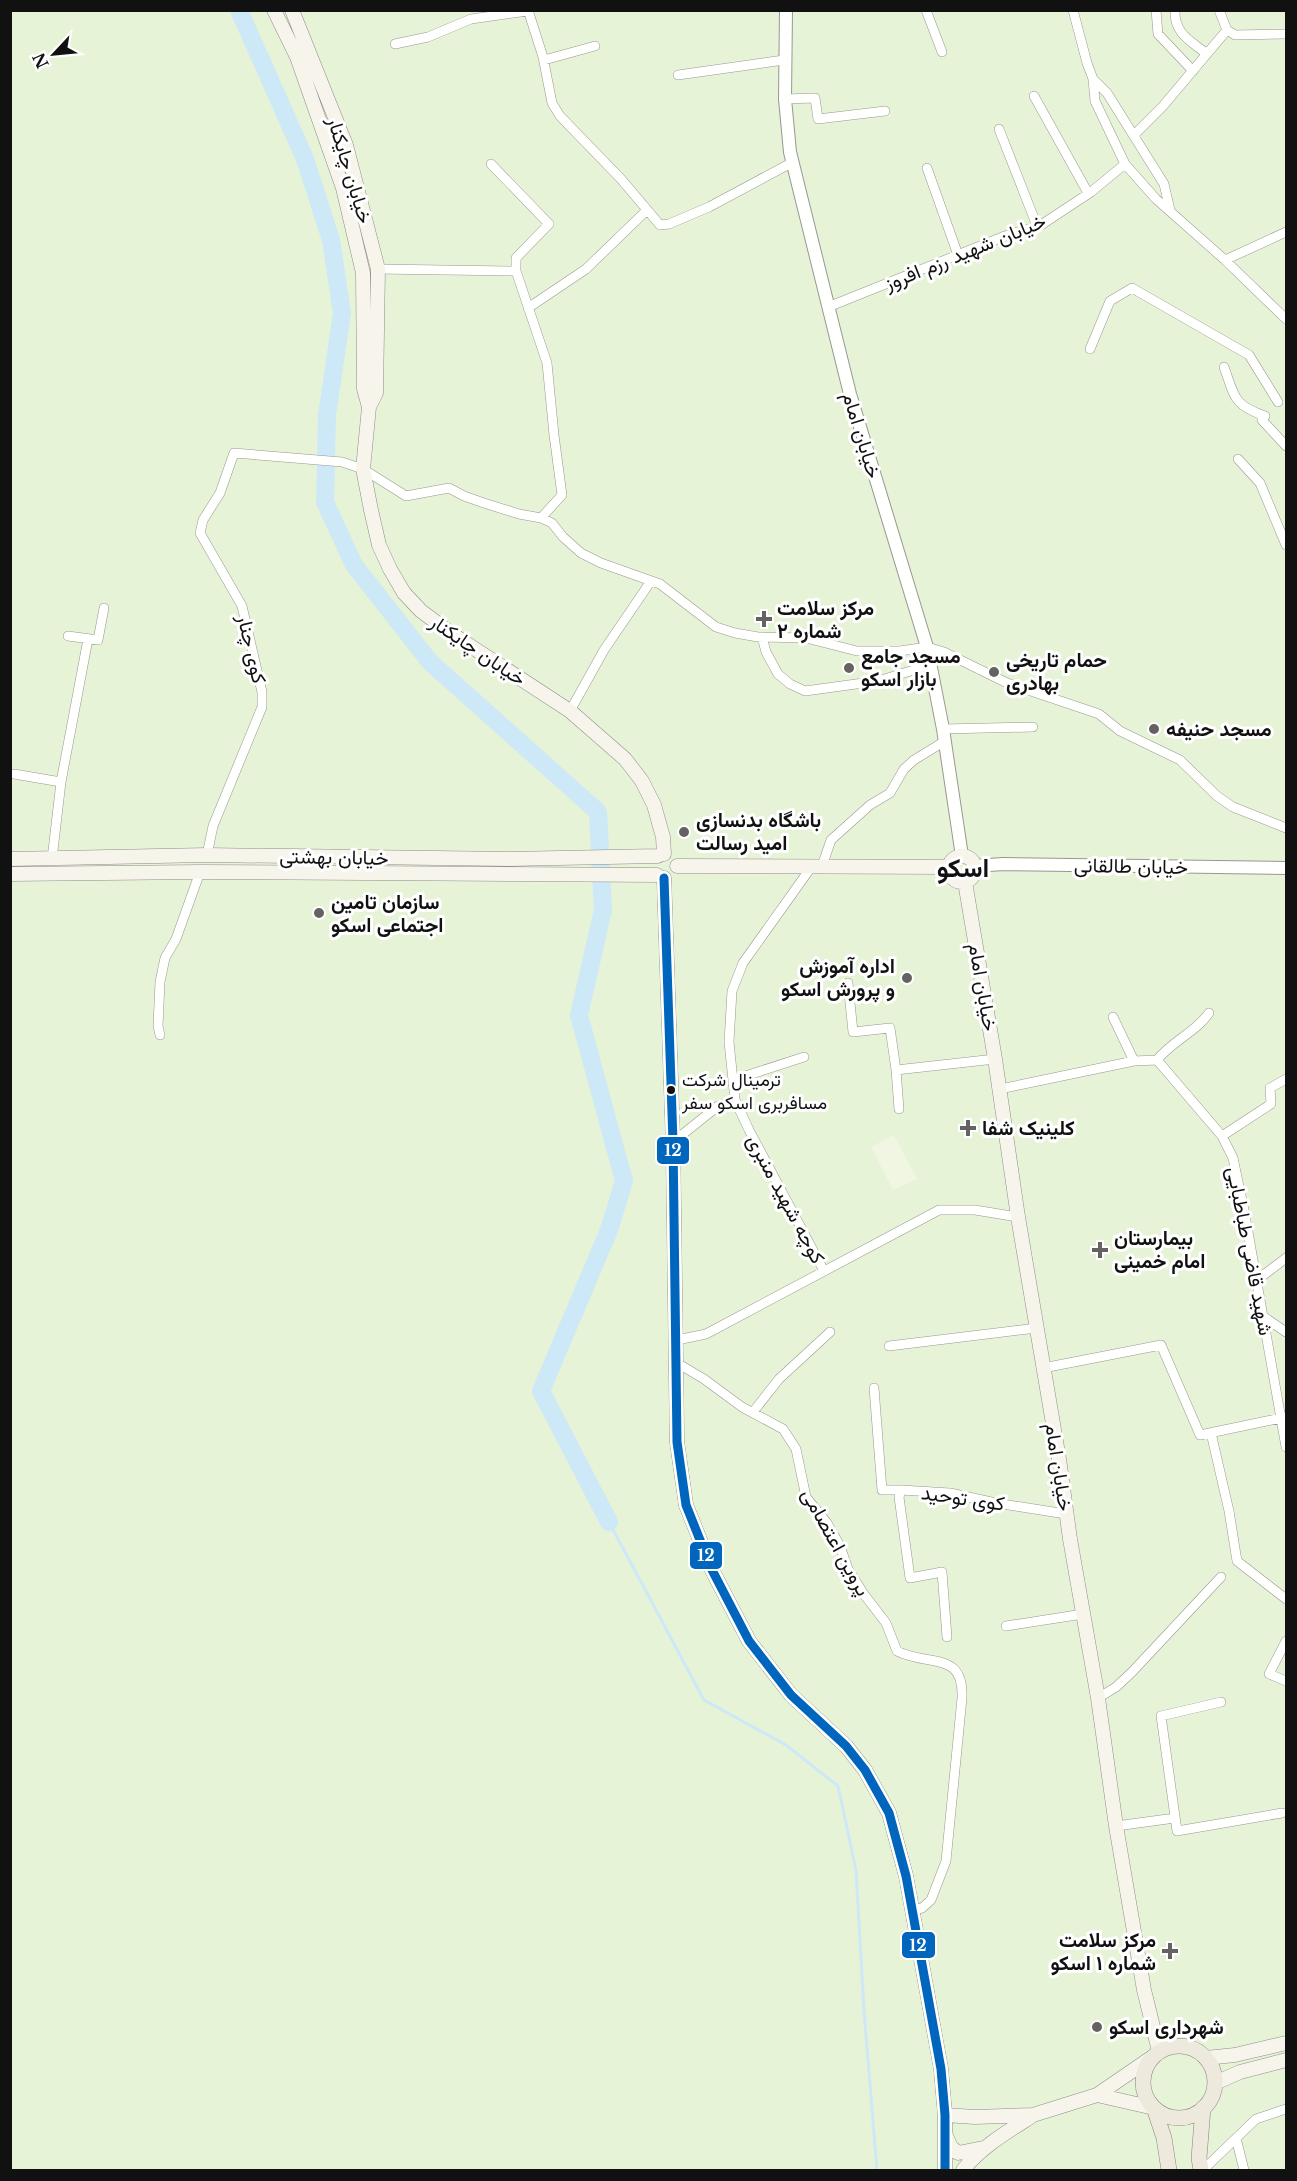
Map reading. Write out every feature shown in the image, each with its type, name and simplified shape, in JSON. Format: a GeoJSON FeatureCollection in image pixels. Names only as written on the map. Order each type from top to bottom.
{"type":"FeatureCollection","features":[{"type":"Feature","properties":{"kind":"main road","name":"خیابان چایکنار"},"geometry":{"type":"LineString","coordinates":[[274,10],[297,57],[348,210],[363,273],[364,389],[369,407]]}},
{"type":"Feature","properties":{"kind":"main road","name":"خیابان چایکنار"},"geometry":{"type":"LineString","coordinates":[[292,10],[346,145],[378,269],[376,393],[369,407],[363,469],[379,545],[404,593],[421,611],[452,634],[570,711],[625,759],[642,782],[654,805],[663,837],[661,855]]}},
{"type":"Feature","properties":{"kind":"main road","name":"خیابان بهشتی"},"geometry":{"type":"LineString","coordinates":[[10,860],[207,855],[510,859],[661,855]]}},
{"type":"Feature","properties":{"kind":"main road"},"geometry":{"type":"LineString","coordinates":[[660,876],[674,873],[677,866],[674,859],[661,855],[653,865],[660,876],[673,1142],[678,1442],[686,1505],[712,1570],[749,1641],[791,1695],[846,1746],[866,1770],[889,1813],[913,1910],[941,2069],[945,2115],[945,2170]]}},
{"type":"Feature","properties":{"kind":"main road"},"geometry":{"type":"LineString","coordinates":[[962,856],[970,858],[975,866],[973,878],[966,882],[957,882],[953,879],[949,867],[953,859],[962,856]]}},
{"type":"Feature","properties":{"kind":"main road"},"geometry":{"type":"LineString","coordinates":[[677,866],[949,867]]}},
{"type":"Feature","properties":{"kind":"main road","name":"خیابان بهشتی"},"geometry":{"type":"LineString","coordinates":[[10,874],[200,872],[660,876]]}},
{"type":"Feature","properties":{"kind":"main road","name":"خیابان امام"},"geometry":{"type":"LineString","coordinates":[[966,882],[1066,1514],[1098,1698],[1116,1826],[1155,2055]]}},
{"type":"Feature","properties":{"kind":"main road"},"geometry":{"type":"LineString","coordinates":[[1206,2058],[1235,2055],[1287,2043]]}},
{"type":"Feature","properties":{"kind":"main road"},"geometry":{"type":"LineString","coordinates":[[945,2115],[975,2117],[1033,2115],[1097,2095],[1155,2055],[1178,2045],[1198,2051],[1206,2058],[1214,2074],[1213,2092],[1203,2108],[1184,2118],[1173,2118],[1154,2108],[1097,2095]]}},
{"type":"Feature","properties":{"kind":"main road"},"geometry":{"type":"LineString","coordinates":[[1155,2055],[1145,2068],[1143,2089],[1147,2100],[1154,2108],[1164,2138],[1169,2170]]}},
{"type":"Feature","properties":{"kind":"main road"},"geometry":{"type":"LineString","coordinates":[[1215,2083],[1240,2072],[1287,2060]]}},
{"type":"Feature","properties":{"kind":"main road"},"geometry":{"type":"LineString","coordinates":[[1202,2170],[1199,2157],[1203,2108]]}},
{"type":"Feature","properties":{"kind":"main road"},"geometry":{"type":"LineString","coordinates":[[963,2170],[987,2146],[1033,2115]]}},
{"type":"Feature","properties":{"kind":"main road"},"geometry":{"type":"LineString","coordinates":[[945,2131],[951,2147],[958,2152],[974,2151],[987,2146]]}},
{"type":"Feature","properties":{"kind":"street","name":"خیابان امام"},"geometry":{"type":"LineString","coordinates":[[786,10],[785,99],[793,162],[850,394],[927,647],[944,735],[962,856]]}},
{"type":"Feature","properties":{"kind":"street"},"geometry":{"type":"LineString","coordinates":[[926,10],[942,52]]}},
{"type":"Feature","properties":{"kind":"street"},"geometry":{"type":"LineString","coordinates":[[1073,10],[1094,79],[1095,101],[1125,164],[1156,199],[1287,319]]}},
{"type":"Feature","properties":{"kind":"street"},"geometry":{"type":"LineString","coordinates":[[1156,10],[1158,34],[1193,70]]}},
{"type":"Feature","properties":{"kind":"street"},"geometry":{"type":"LineString","coordinates":[[1175,10],[1174,22],[1178,29],[1207,54]]}},
{"type":"Feature","properties":{"kind":"street"},"geometry":{"type":"LineString","coordinates":[[1219,10],[1227,30],[1235,34],[1287,34]]}},
{"type":"Feature","properties":{"kind":"street"},"geometry":{"type":"LineString","coordinates":[[394,44],[428,37],[471,19],[528,11],[544,60],[552,103],[560,116],[621,179],[660,225],[669,224],[709,207],[793,162]]}},
{"type":"Feature","properties":{"kind":"street"},"geometry":{"type":"LineString","coordinates":[[1134,135],[1163,106],[1227,30]]}},
{"type":"Feature","properties":{"kind":"street"},"geometry":{"type":"LineString","coordinates":[[544,60],[595,46]]}},
{"type":"Feature","properties":{"kind":"street"},"geometry":{"type":"LineString","coordinates":[[678,75],[784,60]]}},
{"type":"Feature","properties":{"kind":"street"},"geometry":{"type":"LineString","coordinates":[[1094,79],[1107,93],[1164,184],[1170,210]]}},
{"type":"Feature","properties":{"kind":"street"},"geometry":{"type":"LineString","coordinates":[[1034,96],[1088,193]]}},
{"type":"Feature","properties":{"kind":"street"},"geometry":{"type":"LineString","coordinates":[[785,99],[815,98],[818,119],[885,111]]}},
{"type":"Feature","properties":{"kind":"street"},"geometry":{"type":"LineString","coordinates":[[999,129],[1037,226]]}},
{"type":"Feature","properties":{"kind":"street"},"geometry":{"type":"LineString","coordinates":[[491,164],[549,224],[516,258],[516,271],[547,363],[562,495],[541,518]]}},
{"type":"Feature","properties":{"kind":"street","name":"خیابان شهید رزم افروز"},"geometry":{"type":"LineString","coordinates":[[828,307],[1005,236],[1037,226],[1088,193],[1125,164]]}},
{"type":"Feature","properties":{"kind":"street"},"geometry":{"type":"LineString","coordinates":[[927,168],[958,255]]}},
{"type":"Feature","properties":{"kind":"street"},"geometry":{"type":"LineString","coordinates":[[528,308],[586,269],[647,210]]}},
{"type":"Feature","properties":{"kind":"street"},"geometry":{"type":"LineString","coordinates":[[1225,260],[1287,232]]}},
{"type":"Feature","properties":{"kind":"street"},"geometry":{"type":"LineString","coordinates":[[378,269],[516,271]]}},
{"type":"Feature","properties":{"kind":"street"},"geometry":{"type":"LineString","coordinates":[[1090,349],[1110,301],[1132,288],[1249,355],[1278,402]]}},
{"type":"Feature","properties":{"kind":"street"},"geometry":{"type":"LineString","coordinates":[[1224,367],[1237,402],[1264,418],[1287,446]]}},
{"type":"Feature","properties":{"kind":"street","name":"کوی چنار"},"geometry":{"type":"LineString","coordinates":[[207,855],[213,826],[262,707],[262,692],[242,606],[200,533],[203,520],[220,493],[234,453],[332,460],[363,469]]}},
{"type":"Feature","properties":{"kind":"street"},"geometry":{"type":"LineString","coordinates":[[1238,459],[1260,483],[1287,545]]}},
{"type":"Feature","properties":{"kind":"street"},"geometry":{"type":"LineString","coordinates":[[363,469],[406,496],[449,488],[484,503],[541,518],[552,524],[580,553],[660,584],[716,627],[735,633],[762,637],[806,638],[857,651],[900,651],[927,647],[944,652],[1016,687],[1099,714],[1120,731],[1180,760],[1217,796],[1233,807],[1287,828]]}},
{"type":"Feature","properties":{"kind":"street"},"geometry":{"type":"LineString","coordinates":[[570,711],[604,650],[651,581]]}},
{"type":"Feature","properties":{"kind":"street"},"geometry":{"type":"LineString","coordinates":[[68,636],[98,640],[104,608]]}},
{"type":"Feature","properties":{"kind":"street"},"geometry":{"type":"LineString","coordinates":[[762,637],[766,652],[778,674],[790,684],[806,692],[878,681],[930,665]]}},
{"type":"Feature","properties":{"kind":"street"},"geometry":{"type":"LineString","coordinates":[[52,859],[61,782],[88,639]]}},
{"type":"Feature","properties":{"kind":"street"},"geometry":{"type":"LineString","coordinates":[[944,735],[1033,727]]}},
{"type":"Feature","properties":{"kind":"street","name":"کوچه شهید منبری"},"geometry":{"type":"LineString","coordinates":[[824,1271],[748,1130],[735,1100],[729,1042],[732,991],[743,963],[817,866],[831,840],[870,806],[890,793],[904,769],[944,735]]}},
{"type":"Feature","properties":{"kind":"street"},"geometry":{"type":"LineString","coordinates":[[14,774],[61,782]]}},
{"type":"Feature","properties":{"kind":"street","name":"خیابان طالقانی"},"geometry":{"type":"LineString","coordinates":[[975,866],[1003,864],[1287,868]]}},
{"type":"Feature","properties":{"kind":"street"},"geometry":{"type":"LineString","coordinates":[[160,1035],[158,1026],[160,982],[165,958],[176,939],[200,872]]}},
{"type":"Feature","properties":{"kind":"street"},"geometry":{"type":"LineString","coordinates":[[848,983],[853,1032],[890,1028],[899,1109]]}},
{"type":"Feature","properties":{"kind":"street"},"geometry":{"type":"LineString","coordinates":[[1000,1089],[1134,1061],[1157,1060],[1167,1047],[1203,1021],[1209,1013]]}},
{"type":"Feature","properties":{"kind":"street"},"geometry":{"type":"LineString","coordinates":[[1113,1017],[1134,1061]]}},
{"type":"Feature","properties":{"kind":"street"},"geometry":{"type":"LineString","coordinates":[[733,1080],[804,1057]]}},
{"type":"Feature","properties":{"kind":"street"},"geometry":{"type":"LineString","coordinates":[[896,1070],[995,1059]]}},
{"type":"Feature","properties":{"kind":"street","name":"شهید قاضی طباطبایی"},"geometry":{"type":"LineString","coordinates":[[1157,1060],[1222,1136],[1233,1158],[1284,1418],[1287,1447]]}},
{"type":"Feature","properties":{"kind":"street"},"geometry":{"type":"LineString","coordinates":[[1222,1136],[1271,1104],[1270,1088],[1287,1079]]}},
{"type":"Feature","properties":{"kind":"street"},"geometry":{"type":"LineString","coordinates":[[673,1142],[718,1106],[735,1100]]}},
{"type":"Feature","properties":{"kind":"street"},"geometry":{"type":"LineString","coordinates":[[677,1340],[706,1334],[939,1210],[975,1210],[1018,1217]]}},
{"type":"Feature","properties":{"kind":"street"},"geometry":{"type":"LineString","coordinates":[[1257,1280],[1287,1258]]}},
{"type":"Feature","properties":{"kind":"street"},"geometry":{"type":"LineString","coordinates":[[1264,1317],[1287,1332]]}},
{"type":"Feature","properties":{"kind":"street"},"geometry":{"type":"LineString","coordinates":[[889,1346],[1037,1328]]}},
{"type":"Feature","properties":{"kind":"street"},"geometry":{"type":"LineString","coordinates":[[753,1412],[779,1379],[830,1332]]}},
{"type":"Feature","properties":{"kind":"street"},"geometry":{"type":"LineString","coordinates":[[1043,1368],[1161,1345],[1200,1435],[1284,1418]]}},
{"type":"Feature","properties":{"kind":"street","name":"پروین اعتصامی"},"geometry":{"type":"LineString","coordinates":[[677,1363],[704,1379],[742,1407],[783,1429],[796,1449],[806,1497],[827,1523],[840,1546],[848,1569],[886,1623],[897,1651],[908,1656],[950,1665],[959,1674],[963,1685],[946,1861],[931,1900],[922,1908],[913,1910]]}},
{"type":"Feature","properties":{"kind":"street"},"geometry":{"type":"LineString","coordinates":[[874,1388],[882,1490],[901,1490]]}},
{"type":"Feature","properties":{"kind":"street"},"geometry":{"type":"LineString","coordinates":[[1211,1433],[1229,1511],[1236,1562],[1287,1599]]}},
{"type":"Feature","properties":{"kind":"street","name":"کوی توحید"},"geometry":{"type":"LineString","coordinates":[[947,1637],[942,1572],[910,1578],[899,1497],[901,1490],[950,1493],[1066,1514]]}},
{"type":"Feature","properties":{"kind":"street"},"geometry":{"type":"LineString","coordinates":[[1098,1698],[1132,1672],[1221,1578]]}},
{"type":"Feature","properties":{"kind":"street"},"geometry":{"type":"LineString","coordinates":[[1006,1626],[1083,1614]]}},
{"type":"Feature","properties":{"kind":"street"},"geometry":{"type":"LineString","coordinates":[[1287,1641],[1269,1674],[1287,1681]]}},
{"type":"Feature","properties":{"kind":"street"},"geometry":{"type":"LineString","coordinates":[[1221,1702],[1161,1716],[1177,1831],[1282,1813]]}},
{"type":"Feature","properties":{"kind":"street"},"geometry":{"type":"LineString","coordinates":[[1116,1826],[1175,1818]]}},
{"type":"Feature","properties":{"kind":"street"},"geometry":{"type":"LineString","coordinates":[[1202,2170],[1256,2119],[1287,2109]]}},
{"type":"Feature","properties":{"kind":"street"},"geometry":{"type":"LineString","coordinates":[[1236,2138],[1244,2170]]}},
{"type":"Feature","properties":{"kind":"green space"},"geometry":{"type":"Polygon","coordinates":[[[10,11],[1286,11],[1286,2170],[11,2170],[10,11]]]}},
{"type":"Feature","properties":{"kind":"green space"},"geometry":{"type":"Polygon","coordinates":[[[894,1135],[917,1179],[893,1190],[871,1147],[894,1135]]]}},
{"type":"Feature","properties":{"kind":"waterway"},"geometry":{"type":"LineString","coordinates":[[239,10],[305,159],[331,240],[342,313],[327,415],[325,502],[354,565],[430,662],[598,812],[603,910],[579,1015],[624,1181],[609,1230],[541,1391],[609,1522]]}},
{"type":"Feature","properties":{"kind":"waterway"},"geometry":{"type":"LineString","coordinates":[[609,1522],[704,1700],[786,1745],[838,1786],[856,1870],[864,2011],[877,2170]]}},
{"type":"Feature","properties":{"kind":"transit line","name":"12"},"geometry":{"type":"LineString","coordinates":[[664,878],[673,1142],[677,1442],[686,1505],[712,1570],[749,1641],[791,1695],[846,1746],[865,1770],[889,1813],[906,1876],[941,2069],[945,2115],[945,2170]]}},
{"type":"Feature","properties":{"kind":"place","name":"مرکز سلامت شماره ۲"},"geometry":{"type":"Point","coordinates":[764,619]}},
{"type":"Feature","properties":{"kind":"place","name":"مسجد جامع بازار اسکو"},"geometry":{"type":"Point","coordinates":[849,668]}},
{"type":"Feature","properties":{"kind":"place","name":"حمام تاریخی بهادری"},"geometry":{"type":"Point","coordinates":[994,672]}},
{"type":"Feature","properties":{"kind":"place","name":"مسجد حنیفه"},"geometry":{"type":"Point","coordinates":[1154,729]}},
{"type":"Feature","properties":{"kind":"place","name":"باشگاه بدنسازی امید رسالت"},"geometry":{"type":"Point","coordinates":[684,832]}},
{"type":"Feature","properties":{"kind":"place","name":"سازمان تامین اجتماعی اسکو"},"geometry":{"type":"Point","coordinates":[319,913]}},
{"type":"Feature","properties":{"kind":"place","name":"اداره آموزش و پرورش اسکو"},"geometry":{"type":"Point","coordinates":[907,978]}},
{"type":"Feature","properties":{"kind":"place","name":"ترمینال شرکت مسافربری اسکو سفر"},"geometry":{"type":"Point","coordinates":[671,1090]}},
{"type":"Feature","properties":{"kind":"place","name":"کلینیک شفا"},"geometry":{"type":"Point","coordinates":[968,1128]}},
{"type":"Feature","properties":{"kind":"place","name":"بیمارستان امام خمینی"},"geometry":{"type":"Point","coordinates":[1100,1250]}},
{"type":"Feature","properties":{"kind":"place","name":"مرکز سلامت شماره ۱ اسکو"},"geometry":{"type":"Point","coordinates":[1170,1951]}},
{"type":"Feature","properties":{"kind":"place","name":"شهرداری اسکو"},"geometry":{"type":"Point","coordinates":[1097,2027]}},
{"type":"Feature","properties":{"kind":"district","name":"اسکو"},"geometry":{"type":"Point","coordinates":[963,868]}}]}
